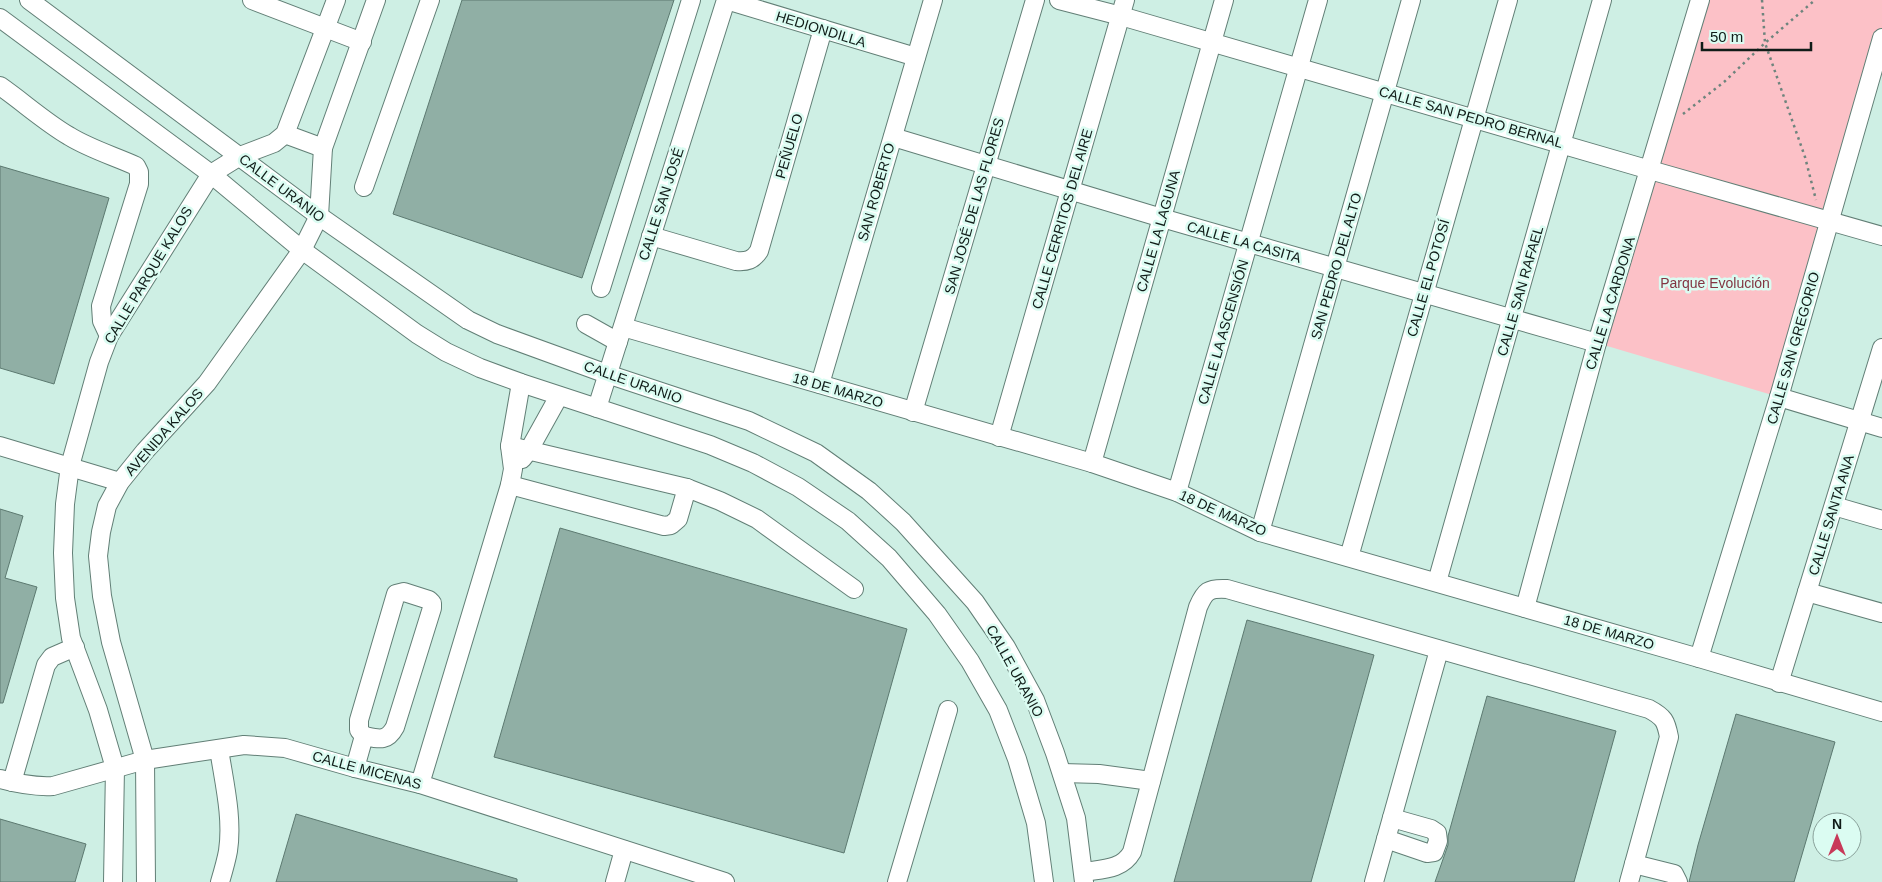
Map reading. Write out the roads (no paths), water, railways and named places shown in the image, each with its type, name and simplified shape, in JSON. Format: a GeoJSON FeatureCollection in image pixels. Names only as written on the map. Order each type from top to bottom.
{"type":"FeatureCollection","features":[{"type":"Feature","properties":{"kind":"street","name":"CALLE URANIO"},"geometry":{"type":"LineString","coordinates":[[29,0],[319,216],[468,320],[497,334],[607,374],[749,421],[816,453],[869,491],[903,522],[975,602],[1006,647],[1034,700],[1062,773],[1076,818],[1084,877]]}},
{"type":"Feature","properties":{"kind":"street"},"geometry":{"type":"LineString","coordinates":[[252,0],[288,7],[326,28],[362,42]]}},
{"type":"Feature","properties":{"kind":"street"},"geometry":{"type":"LineString","coordinates":[[323,148],[284,134],[336,0]]}},
{"type":"Feature","properties":{"kind":"street"},"geometry":{"type":"LineString","coordinates":[[319,216],[323,148],[376,0]]}},
{"type":"Feature","properties":{"kind":"street"},"geometry":{"type":"LineString","coordinates":[[364,187],[430,0]]}},
{"type":"Feature","properties":{"kind":"street"},"geometry":{"type":"LineString","coordinates":[[601,288],[691,0]]}},
{"type":"Feature","properties":{"kind":"street","name":"HEDIONDILLA"},"geometry":{"type":"LineString","coordinates":[[726,0],[916,57]]}},
{"type":"Feature","properties":{"kind":"street","name":"CALLE SAN JOSÉ"},"geometry":{"type":"LineString","coordinates":[[597,408],[726,0]]}},
{"type":"Feature","properties":{"kind":"street","name":"SAN ROBERTO"},"geometry":{"type":"LineString","coordinates":[[820,384],[933,0]]}},
{"type":"Feature","properties":{"kind":"street","name":"SAN JOSÉ DE LAS FLORES"},"geometry":{"type":"LineString","coordinates":[[913,412],[1034,0]]}},
{"type":"Feature","properties":{"kind":"street","name":"CALLE SAN PEDRO BERNAL"},"geometry":{"type":"LineString","coordinates":[[1059,0],[1123,8],[1212,42],[1882,236]]}},
{"type":"Feature","properties":{"kind":"street","name":"CALLE LA LAGUNA"},"geometry":{"type":"LineString","coordinates":[[1092,463],[1224,0]]}},
{"type":"Feature","properties":{"kind":"street","name":"CALLE LA ASCENSIÓN"},"geometry":{"type":"LineString","coordinates":[[1177,492],[1318,0]]}},
{"type":"Feature","properties":{"kind":"street","name":"SAN PEDRO DEL ALTO"},"geometry":{"type":"LineString","coordinates":[[1260,532],[1411,0]]}},
{"type":"Feature","properties":{"kind":"street","name":"CALLE EL POTOSÍ"},"geometry":{"type":"LineString","coordinates":[[1349,557],[1508,0]]}},
{"type":"Feature","properties":{"kind":"street","name":"CALLE SAN RAFAEL"},"geometry":{"type":"LineString","coordinates":[[1437,582],[1602,0]]}},
{"type":"Feature","properties":{"kind":"street","name":"CALLE LA CARDONA"},"geometry":{"type":"LineString","coordinates":[[1525,608],[1597,343],[1700,0]]}},
{"type":"Feature","properties":{"kind":"street","name":"CALLE CERRITOS DEL AIRE"},"geometry":{"type":"LineString","coordinates":[[1000,437],[1123,8]]}},
{"type":"Feature","properties":{"kind":"street"},"geometry":{"type":"LineString","coordinates":[[0,18],[210,174],[302,250],[409,328],[446,352],[480,368],[710,445],[753,462],[798,487],[848,521],[889,558],[937,614],[970,661],[998,710],[1017,759],[1036,823],[1044,882]]}},
{"type":"Feature","properties":{"kind":"street","name":"PEÑUELO"},"geometry":{"type":"LineString","coordinates":[[651,236],[736,261],[750,260],[759,251],[823,29]]}},
{"type":"Feature","properties":{"kind":"street","name":"CALLE SAN GREGORIO"},"geometry":{"type":"LineString","coordinates":[[1699,658],[1779,397],[1825,219],[1882,38]]}},
{"type":"Feature","properties":{"kind":"street"},"geometry":{"type":"LineString","coordinates":[[0,86],[67,135],[88,147],[136,166],[139,184],[101,306],[102,321],[110,336]]}},
{"type":"Feature","properties":{"kind":"street","name":"CALLE PARQUE KALOS"},"geometry":{"type":"LineString","coordinates":[[113,882],[115,768],[98,710],[71,638],[66,598],[63,553],[65,504],[70,466],[99,362],[110,336],[210,174],[240,156],[274,143],[284,134]]}},
{"type":"Feature","properties":{"kind":"street","name":"CALLE LA CASITA"},"geometry":{"type":"LineString","coordinates":[[892,137],[1162,218],[1512,317],[1597,343]]}},
{"type":"Feature","properties":{"kind":"street","name":"AVENIDA KALOS"},"geometry":{"type":"LineString","coordinates":[[146,882],[145,760],[111,642],[102,596],[98,556],[100,532],[107,506],[120,482],[144,451],[207,383],[302,250],[319,216]]}},
{"type":"Feature","properties":{"kind":"street","name":"18 DE MARZO"},"geometry":{"type":"LineString","coordinates":[[586,324],[820,384],[1092,463],[1177,492],[1260,532],[1882,712]]}},
{"type":"Feature","properties":{"kind":"street","name":"CALLE SANTA ANA"},"geometry":{"type":"LineString","coordinates":[[1779,683],[1882,348]]}},
{"type":"Feature","properties":{"kind":"street"},"geometry":{"type":"LineString","coordinates":[[512,477],[510,446],[521,382]]}},
{"type":"Feature","properties":{"kind":"street"},"geometry":{"type":"LineString","coordinates":[[420,784],[512,477],[559,396]]}},
{"type":"Feature","properties":{"kind":"street"},"geometry":{"type":"LineString","coordinates":[[1779,397],[1882,428]]}},
{"type":"Feature","properties":{"kind":"street"},"geometry":{"type":"LineString","coordinates":[[0,446],[120,482]]}},
{"type":"Feature","properties":{"kind":"street"},"geometry":{"type":"LineString","coordinates":[[510,446],[687,488],[757,519],[854,589]]}},
{"type":"Feature","properties":{"kind":"street"},"geometry":{"type":"LineString","coordinates":[[512,477],[664,526],[676,523],[687,488]]}},
{"type":"Feature","properties":{"kind":"street"},"geometry":{"type":"LineString","coordinates":[[1834,506],[1882,520]]}},
{"type":"Feature","properties":{"kind":"street"},"geometry":{"type":"LineString","coordinates":[[1084,877],[1122,864],[1128,860],[1132,852],[1198,607],[1204,595],[1209,590],[1216,588],[1227,589],[1649,709],[1663,717],[1669,738],[1629,882]]}},
{"type":"Feature","properties":{"kind":"street"},"geometry":{"type":"LineString","coordinates":[[404,592],[429,600],[432,603],[432,608],[395,727],[388,738],[364,736],[359,730],[359,720],[396,594],[404,592]]}},
{"type":"Feature","properties":{"kind":"street"},"geometry":{"type":"LineString","coordinates":[[1807,592],[1882,613]]}},
{"type":"Feature","properties":{"kind":"street"},"geometry":{"type":"LineString","coordinates":[[6,781],[46,665],[52,657],[75,647]]}},
{"type":"Feature","properties":{"kind":"street"},"geometry":{"type":"LineString","coordinates":[[1376,882],[1386,839],[1439,650]]}},
{"type":"Feature","properties":{"kind":"street"},"geometry":{"type":"LineString","coordinates":[[897,882],[948,710]]}},
{"type":"Feature","properties":{"kind":"street"},"geometry":{"type":"LineString","coordinates":[[355,768],[364,736]]}},
{"type":"Feature","properties":{"kind":"street","name":"CALLE MICENAS"},"geometry":{"type":"LineString","coordinates":[[6,781],[37,787],[53,786],[145,760],[244,745],[285,748],[420,784],[725,882]]}},
{"type":"Feature","properties":{"kind":"street"},"geometry":{"type":"LineString","coordinates":[[219,749],[228,810],[229,831],[228,849],[220,882]]}},
{"type":"Feature","properties":{"kind":"street"},"geometry":{"type":"LineString","coordinates":[[1062,773],[1099,774],[1151,781]]}},
{"type":"Feature","properties":{"kind":"street"},"geometry":{"type":"LineString","coordinates":[[1386,839],[1427,852],[1434,852],[1438,841],[1436,833],[1431,830],[1392,818]]}},
{"type":"Feature","properties":{"kind":"street"},"geometry":{"type":"LineString","coordinates":[[615,882],[624,850]]}},
{"type":"Feature","properties":{"kind":"street"},"geometry":{"type":"LineString","coordinates":[[1634,864],[1674,874],[1678,882]]}},
{"type":"Feature","properties":{"kind":"park label","name":"Parque Evolución"},"geometry":{"type":"Point","coordinates":[1715,283]}}]}
